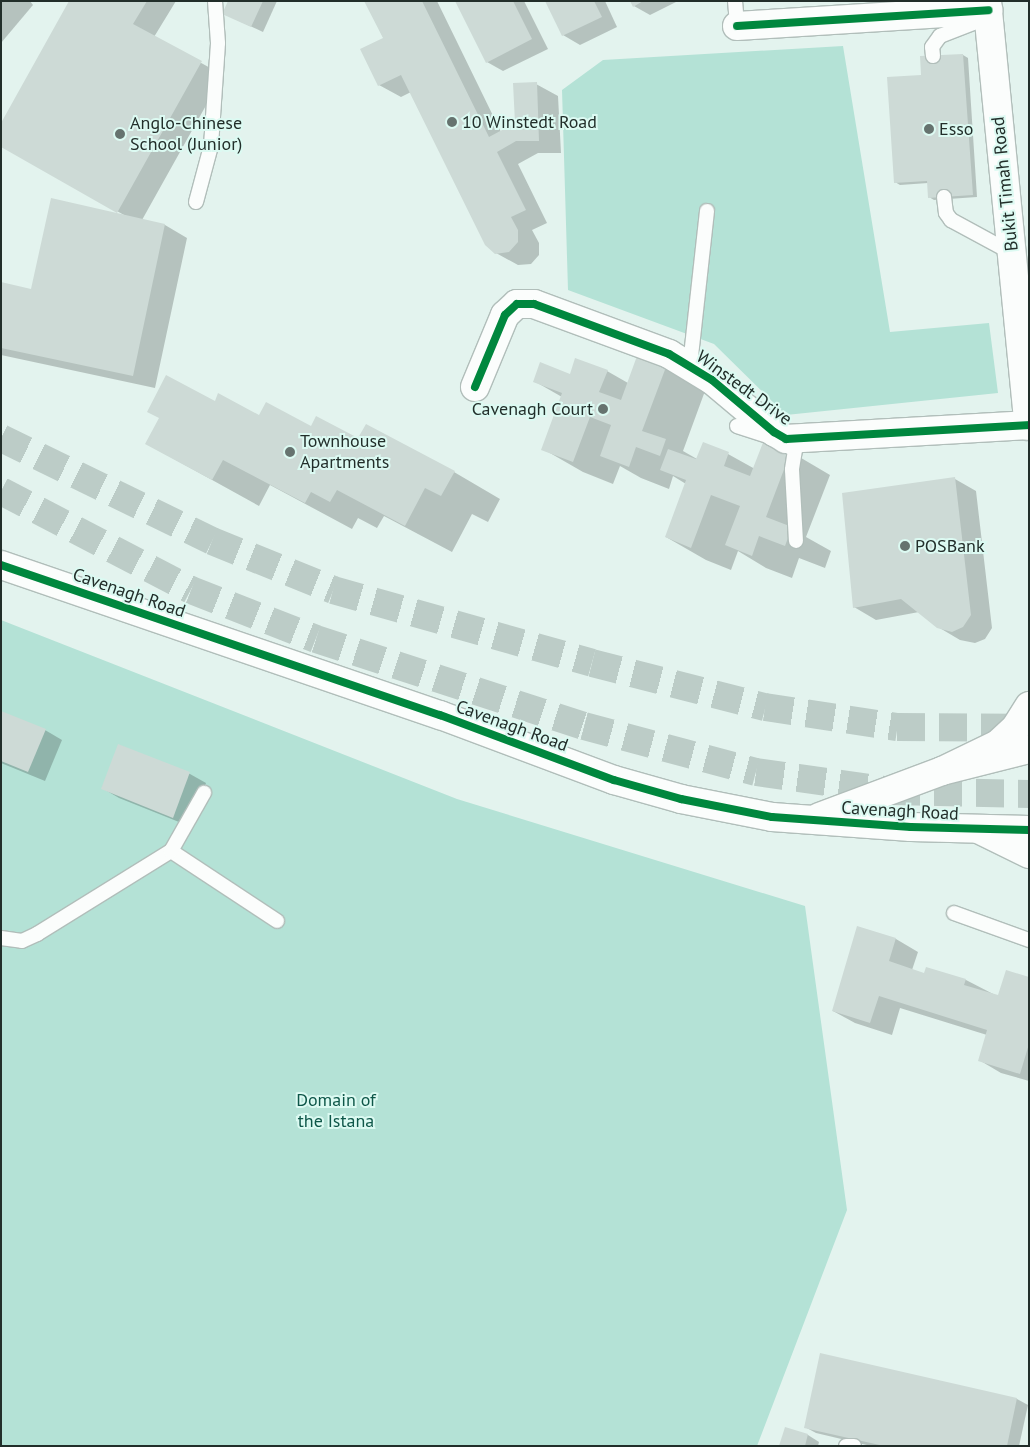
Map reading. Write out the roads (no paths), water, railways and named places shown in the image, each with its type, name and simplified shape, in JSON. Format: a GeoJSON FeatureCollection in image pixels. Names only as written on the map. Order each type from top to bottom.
{"type":"FeatureCollection","features":[{"type":"Feature","properties":{"kind":"main road"},"geometry":{"type":"LineString","coordinates":[[736,14],[988,9]]}},
{"type":"Feature","properties":{"kind":"main road","name":"Bukit Timah Road"},"geometry":{"type":"LineString","coordinates":[[988,9],[1029,426]]}},
{"type":"Feature","properties":{"kind":"main road","name":"Winstedt Drive"},"geometry":{"type":"LineString","coordinates":[[476,387],[505,315],[517,304],[534,304],[670,354],[712,380],[772,434],[786,439],[1029,426]]}},
{"type":"Feature","properties":{"kind":"main road","name":"Cavenagh Road"},"geometry":{"type":"LineString","coordinates":[[1,565],[431,712],[614,780],[681,799],[772,817],[980,830],[1029,830]]}},
{"type":"Feature","properties":{"kind":"main road"},"geometry":{"type":"LineString","coordinates":[[942,771],[998,744],[1016,727],[1029,706]]}},
{"type":"Feature","properties":{"kind":"main road","name":"Cavenagh Road"},"geometry":{"type":"LineString","coordinates":[[811,820],[942,771],[1029,750]]}},
{"type":"Feature","properties":{"kind":"main road"},"geometry":{"type":"LineString","coordinates":[[980,830],[1029,854]]}},
{"type":"Feature","properties":{"kind":"lane"},"geometry":{"type":"LineString","coordinates":[[196,202],[211,146],[218,43],[215,1]]}},
{"type":"Feature","properties":{"kind":"lane"},"geometry":{"type":"LineString","coordinates":[[933,56],[932,47],[940,36],[988,9]]}},
{"type":"Feature","properties":{"kind":"lane"},"geometry":{"type":"LineString","coordinates":[[944,197],[946,213],[951,220],[1012,252]]}},
{"type":"Feature","properties":{"kind":"lane"},"geometry":{"type":"LineString","coordinates":[[690,365],[707,211]]}},
{"type":"Feature","properties":{"kind":"lane"},"geometry":{"type":"LineString","coordinates":[[737,426],[772,434],[795,450],[792,470],[796,541]]}},
{"type":"Feature","properties":{"kind":"lane"},"geometry":{"type":"LineString","coordinates":[[1,938],[22,941],[37,934],[171,851],[204,793]]}},
{"type":"Feature","properties":{"kind":"lane"},"geometry":{"type":"LineString","coordinates":[[171,851],[277,921]]}},
{"type":"Feature","properties":{"kind":"lane"},"geometry":{"type":"LineString","coordinates":[[954,912],[1029,940]]}},
{"type":"Feature","properties":{"kind":"lane"},"geometry":{"type":"LineString","coordinates":[[846,1446],[854,1446]]}},
{"type":"Feature","properties":{"kind":"tunnel"},"geometry":{"type":"LineString","coordinates":[[1,438],[212,541],[333,590],[592,663],[765,707],[897,727],[1029,728]]}},
{"type":"Feature","properties":{"kind":"tunnel"},"geometry":{"type":"LineString","coordinates":[[1,491],[191,590],[316,639],[584,726],[756,772],[892,791],[1029,794]]}},
{"type":"Feature","properties":{"kind":"place","name":"10 Winstedt Road"},"geometry":{"type":"Point","coordinates":[452,122]}},
{"type":"Feature","properties":{"kind":"place","name":"Esso"},"geometry":{"type":"Point","coordinates":[929,129]}},
{"type":"Feature","properties":{"kind":"place","name":"Anglo-Chinese School (Junior)"},"geometry":{"type":"Point","coordinates":[120,134]}},
{"type":"Feature","properties":{"kind":"place","name":"Cavenagh Court"},"geometry":{"type":"Point","coordinates":[603,409]}},
{"type":"Feature","properties":{"kind":"place","name":"Townhouse Apartments"},"geometry":{"type":"Point","coordinates":[290,452]}},
{"type":"Feature","properties":{"kind":"place","name":"POSBank"},"geometry":{"type":"Point","coordinates":[905,546]}},
{"type":"Feature","properties":{"kind":"park label","name":"Domain of the Istana"},"geometry":{"type":"Point","coordinates":[336,1111]}}]}
